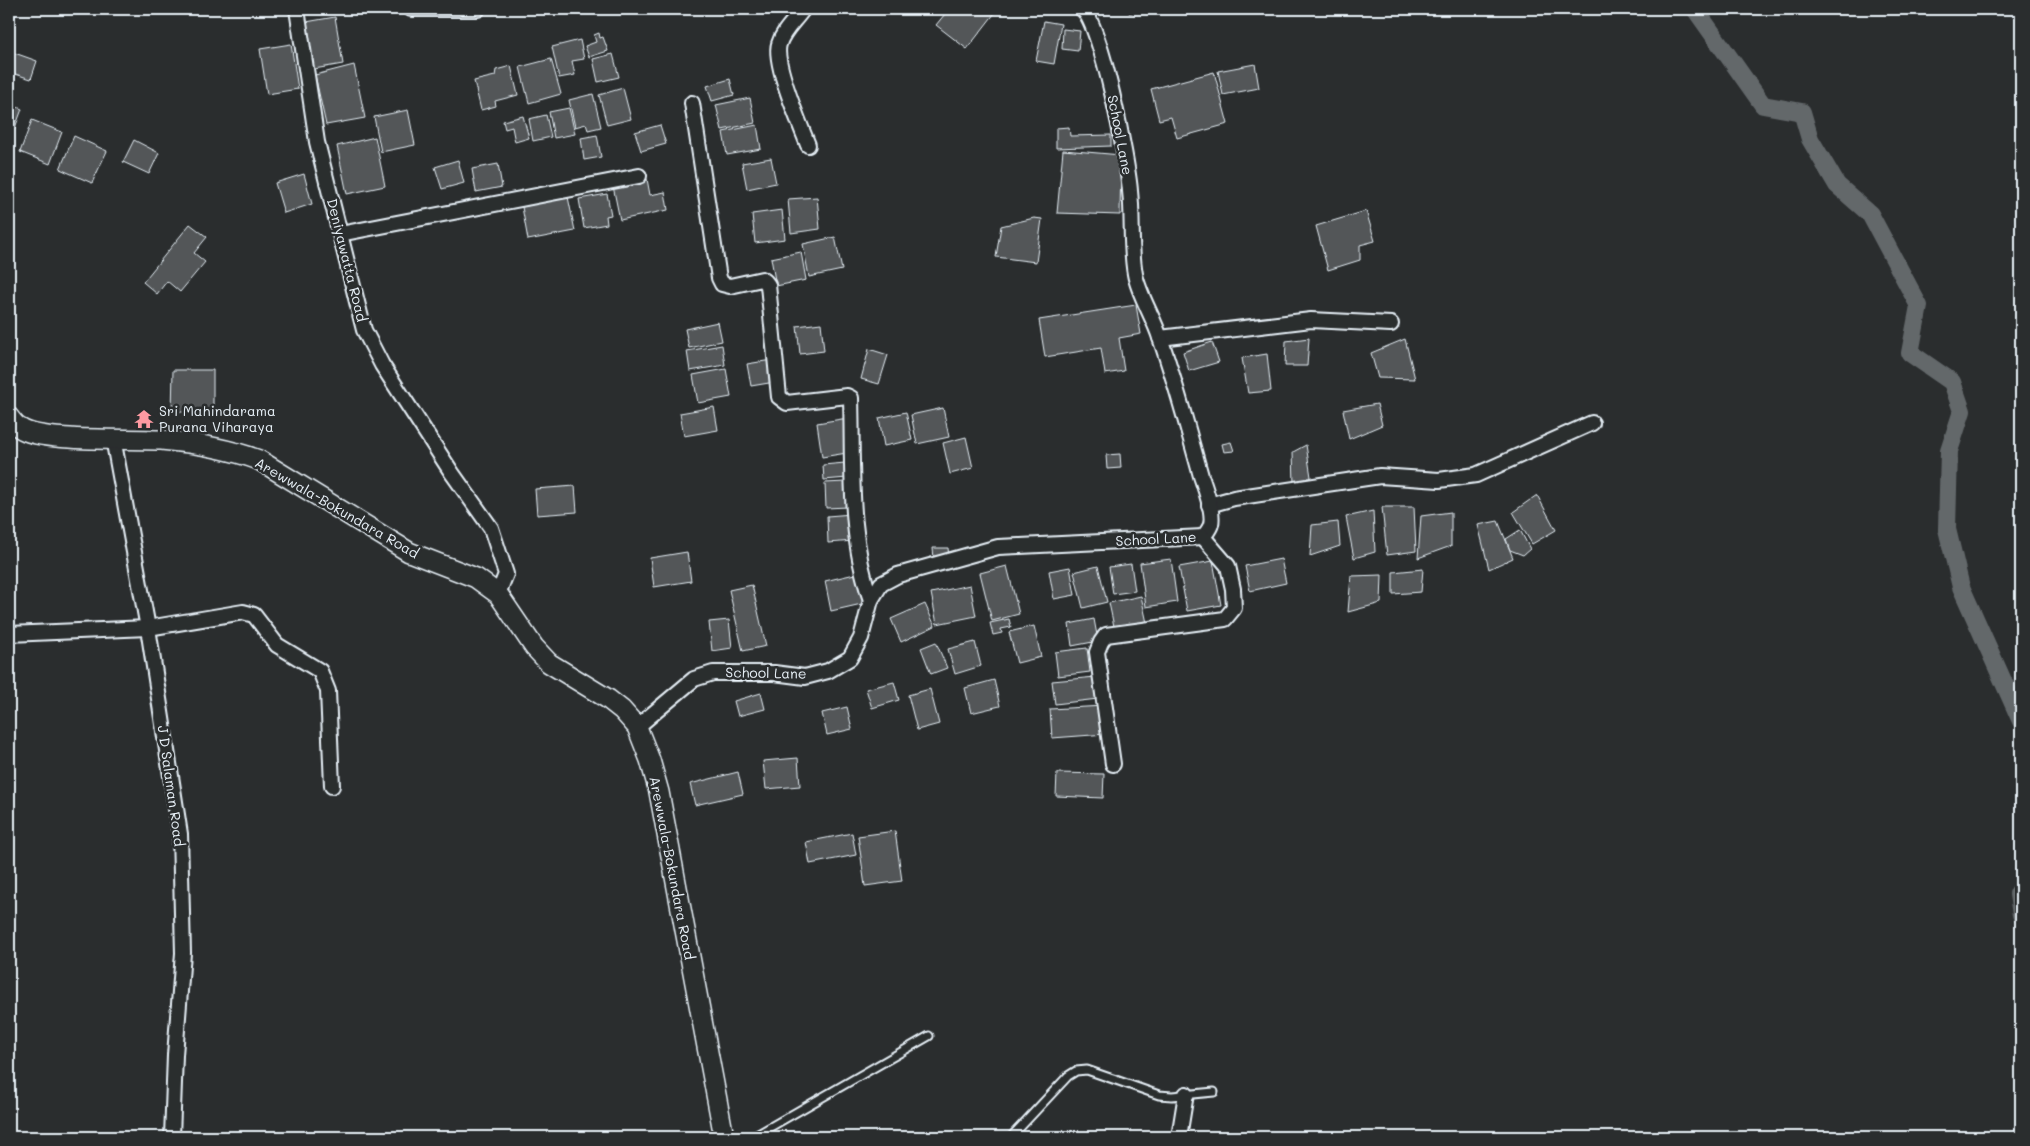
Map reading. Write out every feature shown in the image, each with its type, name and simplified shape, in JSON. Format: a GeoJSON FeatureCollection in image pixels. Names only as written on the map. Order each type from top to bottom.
{"type":"FeatureCollection","features":[{"type":"Feature","properties":{"kind":"street","name":"Deniyawatta Road"},"geometry":{"type":"LineString","coordinates":[[297,9],[317,142],[364,330],[382,365],[452,473],[491,528],[506,574],[498,594]]}},
{"type":"Feature","properties":{"kind":"street"},"geometry":{"type":"LineString","coordinates":[[411,9],[478,9]]}},
{"type":"Feature","properties":{"kind":"street"},"geometry":{"type":"LineString","coordinates":[[803,9],[782,35],[778,47],[779,64],[808,145]]}},
{"type":"Feature","properties":{"kind":"street","name":"School Lane"},"geometry":{"type":"LineString","coordinates":[[636,727],[694,679],[713,673],[737,671],[805,677],[828,671],[850,658],[861,638],[871,600],[881,584],[898,575],[998,547],[1203,537],[1212,524],[1209,505],[1160,338],[1135,275],[1130,190],[1124,149],[1103,54],[1092,22],[1087,12],[1082,9]]}},
{"type":"Feature","properties":{"kind":"street"},"geometry":{"type":"LineString","coordinates":[[692,103],[719,278],[722,284],[730,286],[762,280],[768,285],[779,397],[787,403],[848,396],[851,398],[854,499],[859,556],[871,600]]}},
{"type":"Feature","properties":{"kind":"street"},"geometry":{"type":"LineString","coordinates":[[340,234],[638,176]]}},
{"type":"Feature","properties":{"kind":"street"},"geometry":{"type":"LineString","coordinates":[[1160,338],[1311,320],[1391,324]]}},
{"type":"Feature","properties":{"kind":"street","name":"Arewwala-Bokundara Road"},"geometry":{"type":"LineString","coordinates":[[9,417],[20,428],[32,433],[196,444],[238,453],[258,460],[409,552],[476,578],[498,594],[534,647],[549,663],[608,699],[622,710],[636,727],[650,760],[659,792],[724,1137]]}},
{"type":"Feature","properties":{"kind":"street"},"geometry":{"type":"LineString","coordinates":[[1209,505],[1234,498],[1380,476],[1439,480],[1476,476],[1592,422]]}},
{"type":"Feature","properties":{"kind":"street","name":"J D Salaman Road"},"geometry":{"type":"LineString","coordinates":[[113,438],[148,628],[180,834],[183,953],[175,1055],[172,1137]]}},
{"type":"Feature","properties":{"kind":"street"},"geometry":{"type":"LineString","coordinates":[[1113,764],[1097,652],[1106,635],[1225,619],[1234,608],[1233,589],[1228,566],[1203,537]]}},
{"type":"Feature","properties":{"kind":"street"},"geometry":{"type":"LineString","coordinates":[[9,634],[148,628],[243,612],[254,615],[277,645],[320,671],[328,691],[332,786]]}},
{"type":"Feature","properties":{"kind":"street"},"geometry":{"type":"LineString","coordinates":[[1179,1137],[1186,1094]]}},
{"type":"Feature","properties":{"kind":"lane"},"geometry":{"type":"LineString","coordinates":[[753,1137],[929,1036]]}},
{"type":"Feature","properties":{"kind":"lane"},"geometry":{"type":"LineString","coordinates":[[1011,1137],[1068,1076],[1076,1070],[1087,1070],[1159,1095],[1172,1096],[1214,1092]]}},
{"type":"Feature","properties":{"kind":"building"},"geometry":{"type":"Polygon","coordinates":[[[949,9],[998,9],[967,49],[936,25],[949,9]]]}},
{"type":"Feature","properties":{"kind":"building"},"geometry":{"type":"Polygon","coordinates":[[[1128,9],[1162,9],[1129,13],[1128,9]]]}},
{"type":"Feature","properties":{"kind":"building"},"geometry":{"type":"Polygon","coordinates":[[[335,17],[343,64],[314,69],[306,22],[335,17]]]}},
{"type":"Feature","properties":{"kind":"building"},"geometry":{"type":"Polygon","coordinates":[[[1044,21],[1061,24],[1054,64],[1036,61],[1044,21]]]}},
{"type":"Feature","properties":{"kind":"building"},"geometry":{"type":"Polygon","coordinates":[[[1063,29],[1080,31],[1078,51],[1062,49],[1063,29]]]}},
{"type":"Feature","properties":{"kind":"building"},"geometry":{"type":"Polygon","coordinates":[[[599,33],[600,38],[603,37],[608,51],[589,57],[585,46],[596,42],[594,35],[599,33]]]}},
{"type":"Feature","properties":{"kind":"building"},"geometry":{"type":"Polygon","coordinates":[[[580,40],[584,59],[572,61],[575,75],[559,78],[552,47],[580,40]]]}},
{"type":"Feature","properties":{"kind":"building"},"geometry":{"type":"Polygon","coordinates":[[[291,44],[298,89],[267,94],[260,49],[291,44]]]}},
{"type":"Feature","properties":{"kind":"building"},"geometry":{"type":"Polygon","coordinates":[[[9,51],[37,61],[31,79],[9,72],[9,51]]]}},
{"type":"Feature","properties":{"kind":"building"},"geometry":{"type":"Polygon","coordinates":[[[613,54],[619,77],[598,82],[593,59],[613,54]]]}},
{"type":"Feature","properties":{"kind":"building"},"geometry":{"type":"Polygon","coordinates":[[[551,59],[561,94],[529,103],[520,67],[551,59]]]}},
{"type":"Feature","properties":{"kind":"building"},"geometry":{"type":"Polygon","coordinates":[[[1255,64],[1259,88],[1223,95],[1218,71],[1255,64]]]}},
{"type":"Feature","properties":{"kind":"building"},"geometry":{"type":"Polygon","coordinates":[[[354,65],[365,118],[326,125],[315,75],[354,65]]]}},
{"type":"Feature","properties":{"kind":"building"},"geometry":{"type":"Polygon","coordinates":[[[511,66],[518,95],[495,101],[496,106],[481,110],[474,81],[495,76],[496,70],[511,66]]]}},
{"type":"Feature","properties":{"kind":"building"},"geometry":{"type":"Polygon","coordinates":[[[1214,72],[1228,124],[1177,138],[1171,117],[1159,120],[1151,89],[1214,72]]]}},
{"type":"Feature","properties":{"kind":"building"},"geometry":{"type":"Polygon","coordinates":[[[730,79],[734,95],[712,101],[707,86],[730,79]]]}},
{"type":"Feature","properties":{"kind":"building"},"geometry":{"type":"Polygon","coordinates":[[[623,88],[631,119],[607,125],[599,95],[623,88]]]}},
{"type":"Feature","properties":{"kind":"building"},"geometry":{"type":"Polygon","coordinates":[[[593,94],[601,127],[588,130],[586,124],[575,127],[569,100],[593,94]]]}},
{"type":"Feature","properties":{"kind":"building"},"geometry":{"type":"Polygon","coordinates":[[[750,98],[755,123],[722,130],[716,105],[750,98]]]}},
{"type":"Feature","properties":{"kind":"building"},"geometry":{"type":"Polygon","coordinates":[[[9,104],[22,109],[9,144],[9,104]]]}},
{"type":"Feature","properties":{"kind":"building"},"geometry":{"type":"Polygon","coordinates":[[[569,108],[575,134],[554,138],[549,112],[569,108]]]}},
{"type":"Feature","properties":{"kind":"building"},"geometry":{"type":"Polygon","coordinates":[[[408,110],[415,145],[381,152],[374,117],[408,110]]]}},
{"type":"Feature","properties":{"kind":"building"},"geometry":{"type":"Polygon","coordinates":[[[546,115],[551,137],[533,141],[529,119],[546,115]]]}},
{"type":"Feature","properties":{"kind":"building"},"geometry":{"type":"Polygon","coordinates":[[[523,116],[529,138],[515,142],[512,127],[505,129],[503,121],[523,116]]]}},
{"type":"Feature","properties":{"kind":"building"},"geometry":{"type":"Polygon","coordinates":[[[32,120],[62,132],[50,164],[20,152],[32,120]]]}},
{"type":"Feature","properties":{"kind":"building"},"geometry":{"type":"Polygon","coordinates":[[[660,125],[666,144],[641,151],[635,132],[660,125]]]}},
{"type":"Feature","properties":{"kind":"building"},"geometry":{"type":"Polygon","coordinates":[[[757,125],[761,149],[727,155],[723,132],[757,125]]]}},
{"type":"Feature","properties":{"kind":"building"},"geometry":{"type":"Polygon","coordinates":[[[1069,127],[1070,136],[1111,135],[1111,146],[1056,148],[1056,128],[1069,127]]]}},
{"type":"Feature","properties":{"kind":"building"},"geometry":{"type":"Polygon","coordinates":[[[597,135],[601,157],[584,160],[581,138],[597,135]]]}},
{"type":"Feature","properties":{"kind":"building"},"geometry":{"type":"Polygon","coordinates":[[[74,136],[107,151],[92,183],[60,169],[74,136]]]}},
{"type":"Feature","properties":{"kind":"building"},"geometry":{"type":"Polygon","coordinates":[[[375,137],[385,186],[347,194],[337,146],[375,137]]]}},
{"type":"Feature","properties":{"kind":"building"},"geometry":{"type":"Polygon","coordinates":[[[134,140],[159,153],[149,174],[123,162],[134,140]]]}},
{"type":"Feature","properties":{"kind":"building"},"geometry":{"type":"Polygon","coordinates":[[[1063,150],[1121,155],[1120,215],[1057,213],[1063,150]]]}},
{"type":"Feature","properties":{"kind":"building"},"geometry":{"type":"Polygon","coordinates":[[[771,158],[776,183],[747,189],[742,163],[771,158]]]}},
{"type":"Feature","properties":{"kind":"building"},"geometry":{"type":"Polygon","coordinates":[[[458,160],[464,183],[442,189],[435,167],[458,160]]]}},
{"type":"Feature","properties":{"kind":"building"},"geometry":{"type":"Polygon","coordinates":[[[498,164],[502,187],[476,192],[472,169],[498,164]]]}},
{"type":"Feature","properties":{"kind":"building"},"geometry":{"type":"Polygon","coordinates":[[[304,174],[312,204],[284,213],[275,183],[304,174]]]}},
{"type":"Feature","properties":{"kind":"building"},"geometry":{"type":"Polygon","coordinates":[[[647,179],[650,195],[665,192],[668,210],[620,220],[613,186],[647,179]]]}},
{"type":"Feature","properties":{"kind":"building"},"geometry":{"type":"Polygon","coordinates":[[[607,194],[611,215],[606,216],[607,224],[584,228],[579,199],[607,194]]]}},
{"type":"Feature","properties":{"kind":"building"},"geometry":{"type":"Polygon","coordinates":[[[568,197],[575,231],[528,240],[522,207],[568,197]]]}},
{"type":"Feature","properties":{"kind":"building"},"geometry":{"type":"Polygon","coordinates":[[[817,197],[820,229],[791,233],[788,199],[817,197]]]}},
{"type":"Feature","properties":{"kind":"building"},"geometry":{"type":"Polygon","coordinates":[[[782,210],[785,239],[755,243],[752,214],[782,210]]]}},
{"type":"Feature","properties":{"kind":"building"},"geometry":{"type":"Polygon","coordinates":[[[1366,211],[1375,241],[1360,245],[1360,260],[1328,270],[1316,226],[1366,211]]]}},
{"type":"Feature","properties":{"kind":"building"},"geometry":{"type":"Polygon","coordinates":[[[1034,218],[1042,219],[1036,262],[996,257],[1001,226],[1034,218]]]}},
{"type":"Feature","properties":{"kind":"building"},"geometry":{"type":"Polygon","coordinates":[[[190,224],[207,237],[194,253],[205,262],[180,292],[167,281],[157,294],[143,282],[190,224]]]}},
{"type":"Feature","properties":{"kind":"building"},"geometry":{"type":"Polygon","coordinates":[[[835,237],[842,270],[809,277],[803,244],[835,237]]]}},
{"type":"Feature","properties":{"kind":"building"},"geometry":{"type":"Polygon","coordinates":[[[801,252],[806,280],[776,286],[771,258],[801,252]]]}},
{"type":"Feature","properties":{"kind":"building"},"geometry":{"type":"Polygon","coordinates":[[[1136,305],[1141,334],[1119,338],[1124,371],[1105,374],[1101,348],[1045,357],[1039,320],[1136,305]]]}},
{"type":"Feature","properties":{"kind":"building"},"geometry":{"type":"Polygon","coordinates":[[[718,322],[722,341],[689,348],[685,329],[718,322]]]}},
{"type":"Feature","properties":{"kind":"building"},"geometry":{"type":"Polygon","coordinates":[[[821,323],[824,351],[800,354],[797,326],[821,323]]]}},
{"type":"Feature","properties":{"kind":"building"},"geometry":{"type":"Polygon","coordinates":[[[1309,338],[1307,366],[1285,366],[1286,341],[1309,338]]]}},
{"type":"Feature","properties":{"kind":"building"},"geometry":{"type":"Polygon","coordinates":[[[1405,339],[1415,379],[1378,378],[1371,353],[1405,339]]]}},
{"type":"Feature","properties":{"kind":"building"},"geometry":{"type":"Polygon","coordinates":[[[1212,342],[1219,362],[1189,371],[1183,352],[1212,342]]]}},
{"type":"Feature","properties":{"kind":"building"},"geometry":{"type":"Polygon","coordinates":[[[722,345],[725,365],[690,371],[687,351],[722,345]]]}},
{"type":"Feature","properties":{"kind":"building"},"geometry":{"type":"Polygon","coordinates":[[[869,349],[888,355],[879,384],[861,379],[869,349]]]}},
{"type":"Feature","properties":{"kind":"building"},"geometry":{"type":"Polygon","coordinates":[[[1267,354],[1271,391],[1248,393],[1242,358],[1267,354]]]}},
{"type":"Feature","properties":{"kind":"building"},"geometry":{"type":"Polygon","coordinates":[[[778,359],[781,381],[751,386],[747,364],[778,359]]]}},
{"type":"Feature","properties":{"kind":"building"},"geometry":{"type":"Polygon","coordinates":[[[726,369],[731,397],[698,403],[693,375],[726,369]]]}},
{"type":"Feature","properties":{"kind":"building"},"geometry":{"type":"Polygon","coordinates":[[[173,370],[213,370],[213,412],[172,412],[173,370]]]}},
{"type":"Feature","properties":{"kind":"building"},"geometry":{"type":"Polygon","coordinates":[[[1377,404],[1382,425],[1349,439],[1343,410],[1377,404]]]}},
{"type":"Feature","properties":{"kind":"building"},"geometry":{"type":"Polygon","coordinates":[[[714,407],[718,430],[684,436],[680,413],[714,407]]]}},
{"type":"Feature","properties":{"kind":"building"},"geometry":{"type":"Polygon","coordinates":[[[943,408],[949,437],[917,444],[911,415],[943,408]]]}},
{"type":"Feature","properties":{"kind":"building"},"geometry":{"type":"Polygon","coordinates":[[[906,412],[912,440],[884,446],[879,418],[906,412]]]}},
{"type":"Feature","properties":{"kind":"building"},"geometry":{"type":"Polygon","coordinates":[[[848,418],[853,452],[822,457],[817,423],[848,418]]]}},
{"type":"Feature","properties":{"kind":"building"},"geometry":{"type":"Polygon","coordinates":[[[966,437],[973,468],[950,474],[943,443],[966,437]]]}},
{"type":"Feature","properties":{"kind":"building"},"geometry":{"type":"Polygon","coordinates":[[[1231,442],[1234,451],[1224,452],[1222,444],[1231,442]]]}},
{"type":"Feature","properties":{"kind":"building"},"geometry":{"type":"Polygon","coordinates":[[[1306,445],[1311,477],[1294,484],[1293,452],[1306,445]]]}},
{"type":"Feature","properties":{"kind":"building"},"geometry":{"type":"Polygon","coordinates":[[[1120,454],[1121,468],[1107,469],[1106,455],[1120,454]]]}},
{"type":"Feature","properties":{"kind":"building"},"geometry":{"type":"Polygon","coordinates":[[[845,463],[847,478],[824,480],[823,465],[845,463]]]}},
{"type":"Feature","properties":{"kind":"building"},"geometry":{"type":"Polygon","coordinates":[[[846,482],[848,507],[826,508],[825,483],[846,482]]]}},
{"type":"Feature","properties":{"kind":"building"},"geometry":{"type":"Polygon","coordinates":[[[575,486],[577,512],[537,515],[535,489],[575,486]]]}},
{"type":"Feature","properties":{"kind":"building"},"geometry":{"type":"Polygon","coordinates":[[[1537,495],[1556,530],[1532,544],[1513,512],[1537,495]]]}},
{"type":"Feature","properties":{"kind":"building"},"geometry":{"type":"Polygon","coordinates":[[[1382,507],[1414,507],[1416,551],[1387,555],[1382,507]]]}},
{"type":"Feature","properties":{"kind":"building"},"geometry":{"type":"Polygon","coordinates":[[[1373,511],[1375,552],[1354,558],[1346,517],[1373,511]]]}},
{"type":"Feature","properties":{"kind":"building"},"geometry":{"type":"Polygon","coordinates":[[[1451,512],[1451,546],[1418,558],[1421,516],[1451,512]]]}},
{"type":"Feature","properties":{"kind":"building"},"geometry":{"type":"Polygon","coordinates":[[[852,514],[854,541],[828,543],[827,516],[852,514]]]}},
{"type":"Feature","properties":{"kind":"building"},"geometry":{"type":"Polygon","coordinates":[[[1498,521],[1513,558],[1489,569],[1478,525],[1498,521]]]}},
{"type":"Feature","properties":{"kind":"building"},"geometry":{"type":"Polygon","coordinates":[[[1338,522],[1340,546],[1310,556],[1312,525],[1338,522]]]}},
{"type":"Feature","properties":{"kind":"building"},"geometry":{"type":"Polygon","coordinates":[[[1520,530],[1530,549],[1523,555],[1510,550],[1506,539],[1520,530]]]}},
{"type":"Feature","properties":{"kind":"building"},"geometry":{"type":"Polygon","coordinates":[[[933,548],[948,548],[949,557],[934,559],[933,548]]]}},
{"type":"Feature","properties":{"kind":"building"},"geometry":{"type":"Polygon","coordinates":[[[687,552],[691,581],[654,587],[650,558],[687,552]]]}},
{"type":"Feature","properties":{"kind":"building"},"geometry":{"type":"Polygon","coordinates":[[[1171,559],[1177,602],[1146,607],[1140,563],[1171,559]]]}},
{"type":"Feature","properties":{"kind":"building"},"geometry":{"type":"Polygon","coordinates":[[[1281,559],[1286,583],[1250,591],[1245,566],[1281,559]]]}},
{"type":"Feature","properties":{"kind":"building"},"geometry":{"type":"Polygon","coordinates":[[[1213,561],[1221,605],[1187,611],[1179,567],[1213,561]]]}},
{"type":"Feature","properties":{"kind":"building"},"geometry":{"type":"Polygon","coordinates":[[[1131,564],[1135,591],[1113,594],[1109,567],[1131,564]]]}},
{"type":"Feature","properties":{"kind":"building"},"geometry":{"type":"Polygon","coordinates":[[[1007,566],[1019,614],[992,621],[980,573],[1007,566]]]}},
{"type":"Feature","properties":{"kind":"building"},"geometry":{"type":"Polygon","coordinates":[[[1098,566],[1107,602],[1083,608],[1074,572],[1098,566]]]}},
{"type":"Feature","properties":{"kind":"building"},"geometry":{"type":"Polygon","coordinates":[[[1070,567],[1075,595],[1054,599],[1049,571],[1070,567]]]}},
{"type":"Feature","properties":{"kind":"building"},"geometry":{"type":"Polygon","coordinates":[[[1423,569],[1421,592],[1393,594],[1393,572],[1423,569]]]}},
{"type":"Feature","properties":{"kind":"building"},"geometry":{"type":"Polygon","coordinates":[[[859,573],[866,603],[831,611],[825,581],[859,573]]]}},
{"type":"Feature","properties":{"kind":"building"},"geometry":{"type":"Polygon","coordinates":[[[1382,575],[1381,603],[1348,612],[1351,576],[1382,575]]]}},
{"type":"Feature","properties":{"kind":"building"},"geometry":{"type":"Polygon","coordinates":[[[752,585],[766,646],[743,651],[729,590],[752,585]]]}},
{"type":"Feature","properties":{"kind":"building"},"geometry":{"type":"Polygon","coordinates":[[[970,585],[976,616],[937,624],[931,593],[970,585]]]}},
{"type":"Feature","properties":{"kind":"building"},"geometry":{"type":"Polygon","coordinates":[[[1141,596],[1147,623],[1115,631],[1109,603],[1141,596]]]}},
{"type":"Feature","properties":{"kind":"building"},"geometry":{"type":"Polygon","coordinates":[[[925,604],[935,626],[901,642],[891,619],[925,604]]]}},
{"type":"Feature","properties":{"kind":"building"},"geometry":{"type":"Polygon","coordinates":[[[1009,619],[1011,627],[1001,629],[1002,633],[993,635],[990,623],[1009,619]]]}},
{"type":"Feature","properties":{"kind":"building"},"geometry":{"type":"Polygon","coordinates":[[[1094,619],[1098,641],[1072,646],[1069,624],[1094,619]]]}},
{"type":"Feature","properties":{"kind":"building"},"geometry":{"type":"Polygon","coordinates":[[[729,620],[732,648],[712,651],[709,622],[729,620]]]}},
{"type":"Feature","properties":{"kind":"building"},"geometry":{"type":"Polygon","coordinates":[[[1034,626],[1041,657],[1017,663],[1009,632],[1034,626]]]}},
{"type":"Feature","properties":{"kind":"building"},"geometry":{"type":"Polygon","coordinates":[[[936,642],[947,668],[931,674],[921,648],[936,642]]]}},
{"type":"Feature","properties":{"kind":"building"},"geometry":{"type":"Polygon","coordinates":[[[975,642],[981,666],[955,674],[948,649],[975,642]]]}},
{"type":"Feature","properties":{"kind":"building"},"geometry":{"type":"Polygon","coordinates":[[[1087,648],[1090,672],[1058,676],[1055,652],[1087,648]]]}},
{"type":"Feature","properties":{"kind":"building"},"geometry":{"type":"Polygon","coordinates":[[[1096,677],[1098,699],[1055,704],[1052,681],[1096,677]]]}},
{"type":"Feature","properties":{"kind":"building"},"geometry":{"type":"Polygon","coordinates":[[[994,680],[1000,706],[971,713],[965,688],[994,680]]]}},
{"type":"Feature","properties":{"kind":"building"},"geometry":{"type":"Polygon","coordinates":[[[894,682],[899,700],[872,708],[866,689],[894,682]]]}},
{"type":"Feature","properties":{"kind":"building"},"geometry":{"type":"Polygon","coordinates":[[[930,689],[939,724],[917,730],[908,695],[930,689]]]}},
{"type":"Feature","properties":{"kind":"building"},"geometry":{"type":"Polygon","coordinates":[[[761,693],[765,709],[738,716],[734,701],[761,693]]]}},
{"type":"Feature","properties":{"kind":"building"},"geometry":{"type":"Polygon","coordinates":[[[1104,706],[1106,734],[1052,738],[1050,709],[1104,706]]]}},
{"type":"Feature","properties":{"kind":"building"},"geometry":{"type":"Polygon","coordinates":[[[847,707],[852,729],[827,735],[822,713],[847,707]]]}},
{"type":"Feature","properties":{"kind":"building"},"geometry":{"type":"Polygon","coordinates":[[[798,758],[800,786],[766,789],[763,761],[798,758]]]}},
{"type":"Feature","properties":{"kind":"building"},"geometry":{"type":"Polygon","coordinates":[[[738,772],[743,794],[695,805],[690,784],[738,772]]]}},
{"type":"Feature","properties":{"kind":"building"},"geometry":{"type":"Polygon","coordinates":[[[1057,773],[1104,774],[1103,798],[1056,796],[1057,773]]]}},
{"type":"Feature","properties":{"kind":"building"},"geometry":{"type":"Polygon","coordinates":[[[895,831],[902,881],[865,886],[858,836],[895,831]]]}},
{"type":"Feature","properties":{"kind":"building"},"geometry":{"type":"Polygon","coordinates":[[[852,833],[856,855],[810,864],[806,842],[852,833]]]}},
{"type":"Feature","properties":{"kind":"waterway"},"geometry":{"type":"LineString","coordinates":[[1695,9],[1763,105],[1802,112],[1810,139],[1837,185],[1870,214],[1919,306],[1910,353],[1952,382],[1962,411],[1949,451],[1947,529],[1961,587],[2021,721]]}},
{"type":"Feature","properties":{"kind":"waterway"},"geometry":{"type":"LineString","coordinates":[[2021,889],[2018,894],[2021,915]]}},
{"type":"Feature","properties":{"kind":"place","name":"Sri Mahindarama Purana Viharaya"},"geometry":{"type":"Point","coordinates":[144,419]}}]}
